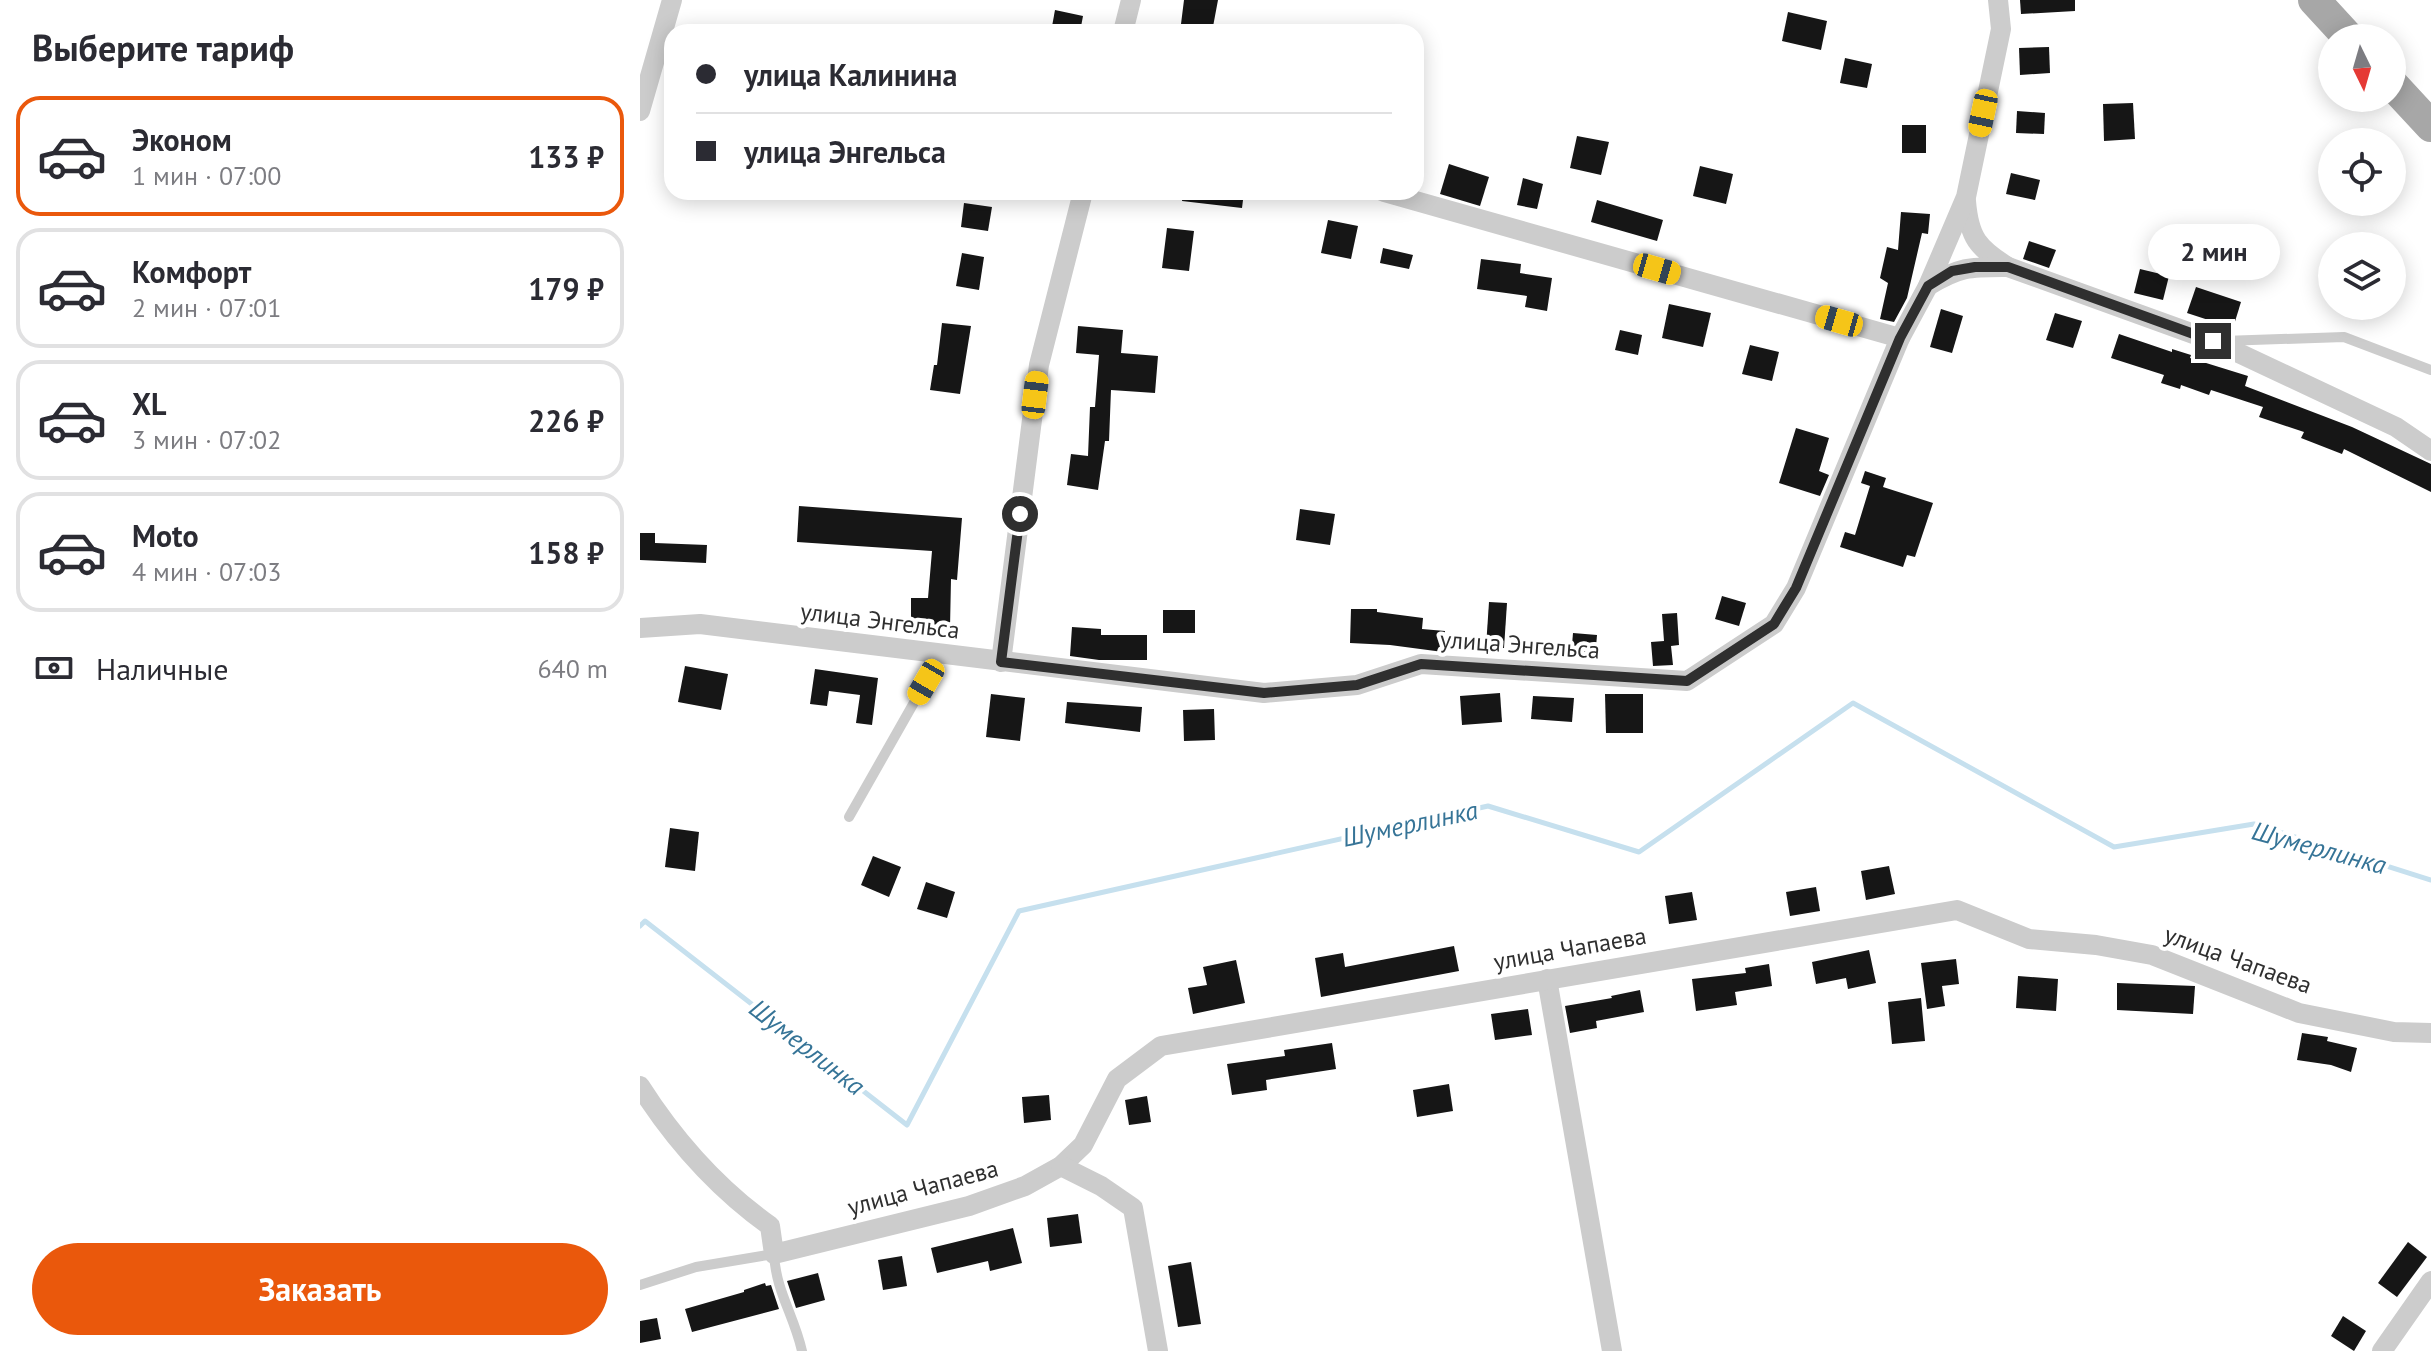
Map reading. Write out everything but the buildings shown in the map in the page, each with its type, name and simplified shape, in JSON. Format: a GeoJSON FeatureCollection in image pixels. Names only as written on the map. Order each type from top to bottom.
{"type":"FeatureCollection","features":[{"type":"Feature","properties":{"kind":"main road"},"geometry":{"type":"LineString","coordinates":[[2314,0],[2336,24]]}},
{"type":"Feature","properties":{"kind":"main road"},"geometry":{"type":"LineString","coordinates":[[2406,99],[2431,126]]}},
{"type":"Feature","properties":{"kind":"street"},"geometry":{"type":"LineString","coordinates":[[665,24],[672,0]]}},
{"type":"Feature","properties":{"kind":"street"},"geometry":{"type":"LineString","coordinates":[[1125,24],[1131,0]]}},
{"type":"Feature","properties":{"kind":"street","name":"улица Энгельса"},"geometry":{"type":"LineString","coordinates":[[640,628],[700,624],[1264,693],[1357,685],[1421,664],[1687,681],[1774,624],[1796,588],[1900,338],[1928,286],[1966,197],[2001,29],[1998,0]]}},
{"type":"Feature","properties":{"kind":"street"},"geometry":{"type":"LineString","coordinates":[[640,111],[664,28]]}},
{"type":"Feature","properties":{"kind":"street"},"geometry":{"type":"LineString","coordinates":[[1966,197],[1972,236],[1985,253],[2008,267],[2213,341],[2396,427],[2431,451]]}},
{"type":"Feature","properties":{"kind":"street"},"geometry":{"type":"LineString","coordinates":[[1001,662],[1039,365],[1081,200]]}},
{"type":"Feature","properties":{"kind":"street"},"geometry":{"type":"LineString","coordinates":[[1412,200],[1900,338]]}},
{"type":"Feature","properties":{"kind":"street"},"geometry":{"type":"LineString","coordinates":[[1928,286],[1952,271],[2008,267]]}},
{"type":"Feature","properties":{"kind":"street","name":"улица Чапаева"},"geometry":{"type":"LineString","coordinates":[[774,1254],[969,1206],[1025,1186],[1061,1166],[1083,1145],[1117,1079],[1161,1046],[1957,910],[2029,939],[2096,945],[2152,955],[2299,1013],[2394,1032],[2431,1033]]}},
{"type":"Feature","properties":{"kind":"street"},"geometry":{"type":"LineString","coordinates":[[1547,979],[1612,1351]]}},
{"type":"Feature","properties":{"kind":"street"},"geometry":{"type":"LineString","coordinates":[[640,1086],[649,1110],[687,1153],[743,1207],[770,1226],[774,1254]]}},
{"type":"Feature","properties":{"kind":"street"},"geometry":{"type":"LineString","coordinates":[[1061,1166],[1101,1186],[1133,1208],[1158,1351]]}},
{"type":"Feature","properties":{"kind":"street"},"geometry":{"type":"LineString","coordinates":[[2382,1351],[2431,1281]]}},
{"type":"Feature","properties":{"kind":"lane"},"geometry":{"type":"LineString","coordinates":[[2213,341],[2344,337],[2431,370]]}},
{"type":"Feature","properties":{"kind":"lane"},"geometry":{"type":"LineString","coordinates":[[849,817],[941,655]]}},
{"type":"Feature","properties":{"kind":"lane"},"geometry":{"type":"LineString","coordinates":[[640,1285],[696,1267],[774,1254],[776,1278],[796,1325],[802,1351]]}},
{"type":"Feature","properties":{"kind":"waterway","name":"Шумерлинка"},"geometry":{"type":"LineString","coordinates":[[640,926],[645,921],[907,1125],[1019,911],[1488,806],[1639,852],[1853,703],[2114,847],[2254,824],[2431,880]]}},
{"type":"Feature","properties":{"kind":"route"},"geometry":{"type":"LineString","coordinates":[[1020,514],[1001,662],[1264,693],[1357,685],[1421,664],[1687,681],[1774,624],[1796,588],[1900,338],[1928,286],[1952,271],[2008,267],[2213,341]]}}]}
